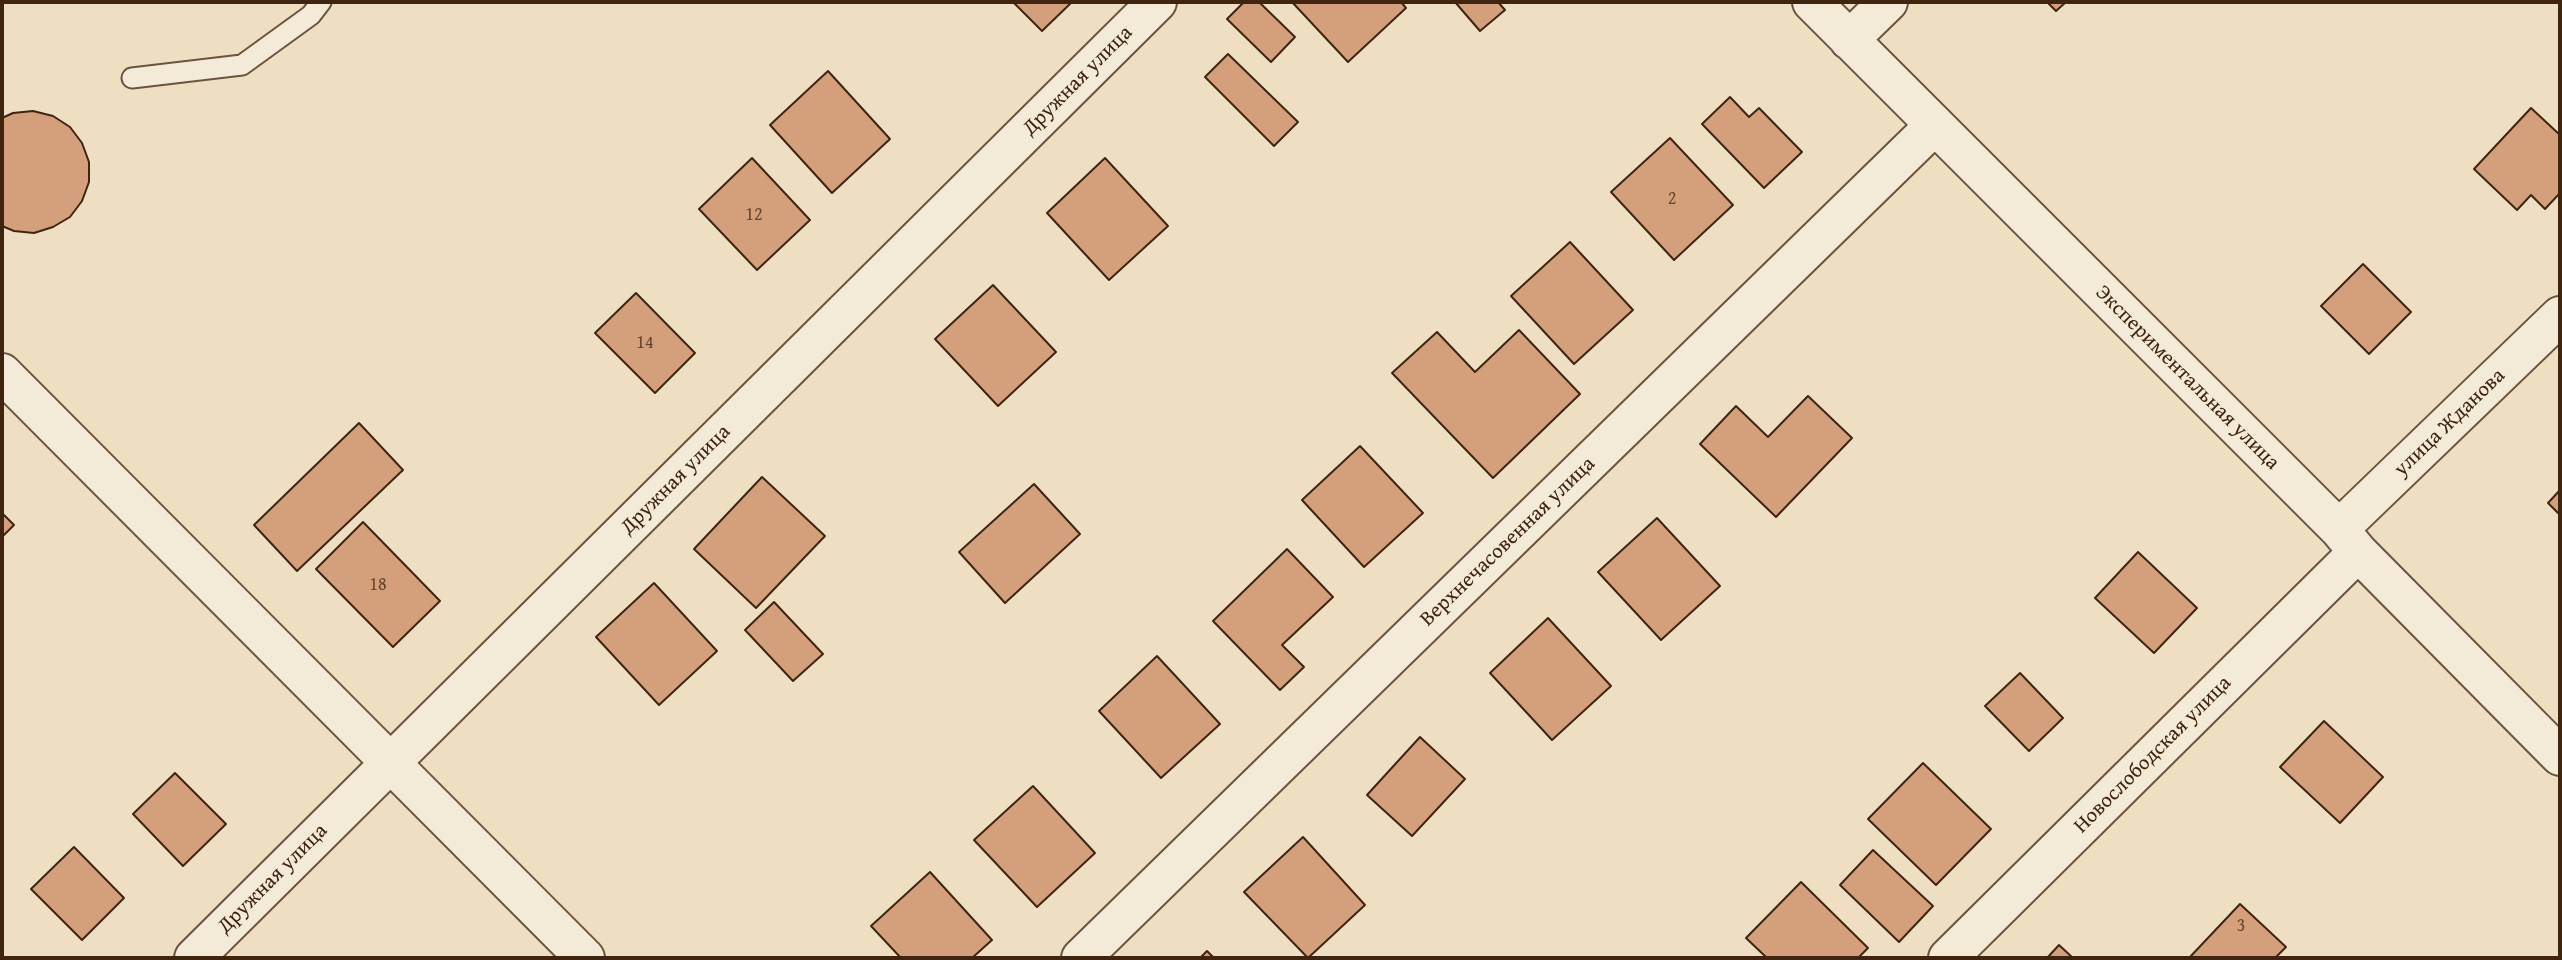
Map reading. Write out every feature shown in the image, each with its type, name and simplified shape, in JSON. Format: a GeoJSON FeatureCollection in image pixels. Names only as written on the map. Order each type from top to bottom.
{"type":"FeatureCollection","features":[{"type":"Feature","properties":{"kind":"street","name":"Дружная улица"},"geometry":{"type":"LineString","coordinates":[[194,958],[1157,2]]}},
{"type":"Feature","properties":{"kind":"street","name":"Экспериментальная улица"},"geometry":{"type":"LineString","coordinates":[[1812,2],[2560,756]]}},
{"type":"Feature","properties":{"kind":"street"},"geometry":{"type":"LineString","coordinates":[[1849,40],[1888,2]]}},
{"type":"Feature","properties":{"kind":"street","name":"Верхнечасовенная улица"},"geometry":{"type":"LineString","coordinates":[[1081,958],[1935,125]]}},
{"type":"Feature","properties":{"kind":"street","name":"улица Жданова"},"geometry":{"type":"LineString","coordinates":[[2349,541],[2560,316]]}},
{"type":"Feature","properties":{"kind":"street"},"geometry":{"type":"LineString","coordinates":[[2,373],[584,958]]}},
{"type":"Feature","properties":{"kind":"street","name":"Новослободская улица"},"geometry":{"type":"LineString","coordinates":[[1948,958],[2349,541]]}},
{"type":"Feature","properties":{"kind":"lane"},"geometry":{"type":"LineString","coordinates":[[132,78],[242,65],[311,15],[321,2]]}},
{"type":"Feature","properties":{"kind":"building"},"geometry":{"type":"Polygon","coordinates":[[[1013,2],[1072,2],[1042,31],[1013,2]]]}},
{"type":"Feature","properties":{"kind":"building"},"geometry":{"type":"Polygon","coordinates":[[[1244,2],[1259,2],[1295,37],[1271,62],[1227,19],[1244,2]]]}},
{"type":"Feature","properties":{"kind":"building"},"geometry":{"type":"Polygon","coordinates":[[[1292,2],[1401,2],[1406,8],[1348,62],[1292,2]]]}},
{"type":"Feature","properties":{"kind":"building"},"geometry":{"type":"Polygon","coordinates":[[[1455,2],[1498,2],[1505,10],[1480,31],[1455,2]]]}},
{"type":"Feature","properties":{"kind":"building"},"geometry":{"type":"Polygon","coordinates":[[[2047,2],[2066,2],[2056,11],[2047,2]]]}},
{"type":"Feature","properties":{"kind":"building"},"geometry":{"type":"Polygon","coordinates":[[[1228,54],[1298,122],[1274,146],[1205,77],[1228,54]]]}},
{"type":"Feature","properties":{"kind":"building"},"geometry":{"type":"Polygon","coordinates":[[[828,71],[890,139],[832,193],[770,125],[828,71]]]}},
{"type":"Feature","properties":{"kind":"building"},"geometry":{"type":"Polygon","coordinates":[[[1730,97],[1749,117],[1759,108],[1802,152],[1764,188],[1702,124],[1730,97]]]}},
{"type":"Feature","properties":{"kind":"building"},"geometry":{"type":"Polygon","coordinates":[[[2531,108],[2560,135],[2560,193],[2545,209],[2531,195],[2517,210],[2474,169],[2531,108]]]}},
{"type":"Feature","properties":{"kind":"building"},"geometry":{"type":"Polygon","coordinates":[[[33,111],[53,116],[70,127],[82,143],[89,162],[89,182],[82,201],[70,217],[53,227],[34,233],[14,231],[2,226],[2,118],[13,113],[33,111]]]}},
{"type":"Feature","properties":{"kind":"building"},"geometry":{"type":"Polygon","coordinates":[[[1670,138],[1733,205],[1674,260],[1611,192],[1670,138]]]}},
{"type":"Feature","properties":{"kind":"building"},"geometry":{"type":"Polygon","coordinates":[[[752,158],[810,220],[757,270],[699,209],[752,158]]]}},
{"type":"Feature","properties":{"kind":"building"},"geometry":{"type":"Polygon","coordinates":[[[1105,158],[1168,226],[1109,280],[1047,213],[1105,158]]]}},
{"type":"Feature","properties":{"kind":"building"},"geometry":{"type":"Polygon","coordinates":[[[1570,242],[1633,310],[1574,364],[1511,296],[1570,242]]]}},
{"type":"Feature","properties":{"kind":"building"},"geometry":{"type":"Polygon","coordinates":[[[2363,264],[2411,312],[2369,354],[2321,306],[2363,264]]]}},
{"type":"Feature","properties":{"kind":"building"},"geometry":{"type":"Polygon","coordinates":[[[993,285],[1056,352],[998,406],[935,339],[993,285]]]}},
{"type":"Feature","properties":{"kind":"building"},"geometry":{"type":"Polygon","coordinates":[[[636,293],[695,353],[655,393],[595,333],[636,293]]]}},
{"type":"Feature","properties":{"kind":"building"},"geometry":{"type":"Polygon","coordinates":[[[1519,330],[1580,394],[1493,478],[1392,373],[1437,332],[1475,372],[1519,330]]]}},
{"type":"Feature","properties":{"kind":"building"},"geometry":{"type":"Polygon","coordinates":[[[1808,396],[1852,438],[1776,517],[1700,444],[1736,406],[1768,437],[1808,396]]]}},
{"type":"Feature","properties":{"kind":"building"},"geometry":{"type":"Polygon","coordinates":[[[359,423],[403,470],[297,571],[254,525],[359,423]]]}},
{"type":"Feature","properties":{"kind":"building"},"geometry":{"type":"Polygon","coordinates":[[[1360,446],[1423,513],[1364,567],[1302,500],[1360,446]]]}},
{"type":"Feature","properties":{"kind":"building"},"geometry":{"type":"Polygon","coordinates":[[[762,477],[825,536],[756,608],[694,549],[762,477]]]}},
{"type":"Feature","properties":{"kind":"building"},"geometry":{"type":"Polygon","coordinates":[[[1034,484],[1080,534],[1005,603],[959,552],[1034,484]]]}},
{"type":"Feature","properties":{"kind":"building"},"geometry":{"type":"Polygon","coordinates":[[[2560,490],[2560,515],[2548,503],[2560,490]]]}},
{"type":"Feature","properties":{"kind":"building"},"geometry":{"type":"Polygon","coordinates":[[[2,513],[14,525],[2,537],[2,513]]]}},
{"type":"Feature","properties":{"kind":"building"},"geometry":{"type":"Polygon","coordinates":[[[1657,518],[1720,586],[1661,640],[1598,572],[1657,518]]]}},
{"type":"Feature","properties":{"kind":"building"},"geometry":{"type":"Polygon","coordinates":[[[363,522],[440,601],[393,647],[316,569],[363,522]]]}},
{"type":"Feature","properties":{"kind":"building"},"geometry":{"type":"Polygon","coordinates":[[[1287,549],[1333,597],[1282,645],[1304,667],[1280,690],[1213,621],[1287,549]]]}},
{"type":"Feature","properties":{"kind":"building"},"geometry":{"type":"Polygon","coordinates":[[[2138,552],[2197,608],[2154,653],[2095,598],[2138,552]]]}},
{"type":"Feature","properties":{"kind":"building"},"geometry":{"type":"Polygon","coordinates":[[[654,583],[717,651],[659,705],[596,637],[654,583]]]}},
{"type":"Feature","properties":{"kind":"building"},"geometry":{"type":"Polygon","coordinates":[[[774,602],[823,654],[793,681],[745,630],[774,602]]]}},
{"type":"Feature","properties":{"kind":"building"},"geometry":{"type":"Polygon","coordinates":[[[1548,618],[1611,686],[1552,740],[1490,673],[1548,618]]]}},
{"type":"Feature","properties":{"kind":"building"},"geometry":{"type":"Polygon","coordinates":[[[1157,656],[1220,724],[1161,778],[1099,711],[1157,656]]]}},
{"type":"Feature","properties":{"kind":"building"},"geometry":{"type":"Polygon","coordinates":[[[2020,673],[2063,718],[2029,751],[1985,706],[2020,673]]]}},
{"type":"Feature","properties":{"kind":"building"},"geometry":{"type":"Polygon","coordinates":[[[2324,721],[2383,777],[2340,823],[2280,767],[2324,721]]]}},
{"type":"Feature","properties":{"kind":"building"},"geometry":{"type":"Polygon","coordinates":[[[1420,737],[1465,779],[1412,836],[1367,795],[1420,737]]]}},
{"type":"Feature","properties":{"kind":"building"},"geometry":{"type":"Polygon","coordinates":[[[1923,763],[1991,829],[1936,885],[1868,819],[1923,763]]]}},
{"type":"Feature","properties":{"kind":"building"},"geometry":{"type":"Polygon","coordinates":[[[175,773],[226,824],[183,866],[133,814],[175,773]]]}},
{"type":"Feature","properties":{"kind":"building"},"geometry":{"type":"Polygon","coordinates":[[[1033,786],[1095,853],[1037,907],[974,840],[1033,786]]]}},
{"type":"Feature","properties":{"kind":"building"},"geometry":{"type":"Polygon","coordinates":[[[1303,837],[1365,905],[1308,958],[1244,892],[1303,837]]]}},
{"type":"Feature","properties":{"kind":"building"},"geometry":{"type":"Polygon","coordinates":[[[74,847],[124,898],[82,940],[31,889],[74,847]]]}},
{"type":"Feature","properties":{"kind":"building"},"geometry":{"type":"Polygon","coordinates":[[[1873,850],[1933,906],[1899,942],[1840,885],[1873,850]]]}},
{"type":"Feature","properties":{"kind":"building"},"geometry":{"type":"Polygon","coordinates":[[[930,872],[992,940],[972,958],[901,958],[871,926],[930,872]]]}},
{"type":"Feature","properties":{"kind":"building"},"geometry":{"type":"Polygon","coordinates":[[[1801,882],[1868,948],[1858,958],[1767,958],[1746,938],[1801,882]]]}},
{"type":"Feature","properties":{"kind":"building"},"geometry":{"type":"Polygon","coordinates":[[[2240,904],[2286,947],[2275,958],[2189,958],[2240,904]]]}},
{"type":"Feature","properties":{"kind":"building"},"geometry":{"type":"Polygon","coordinates":[[[2059,945],[2073,958],[2047,958],[2059,945]]]}},
{"type":"Feature","properties":{"kind":"building"},"geometry":{"type":"Polygon","coordinates":[[[1207,951],[1214,958],[1200,958],[1207,951]]]}}]}
